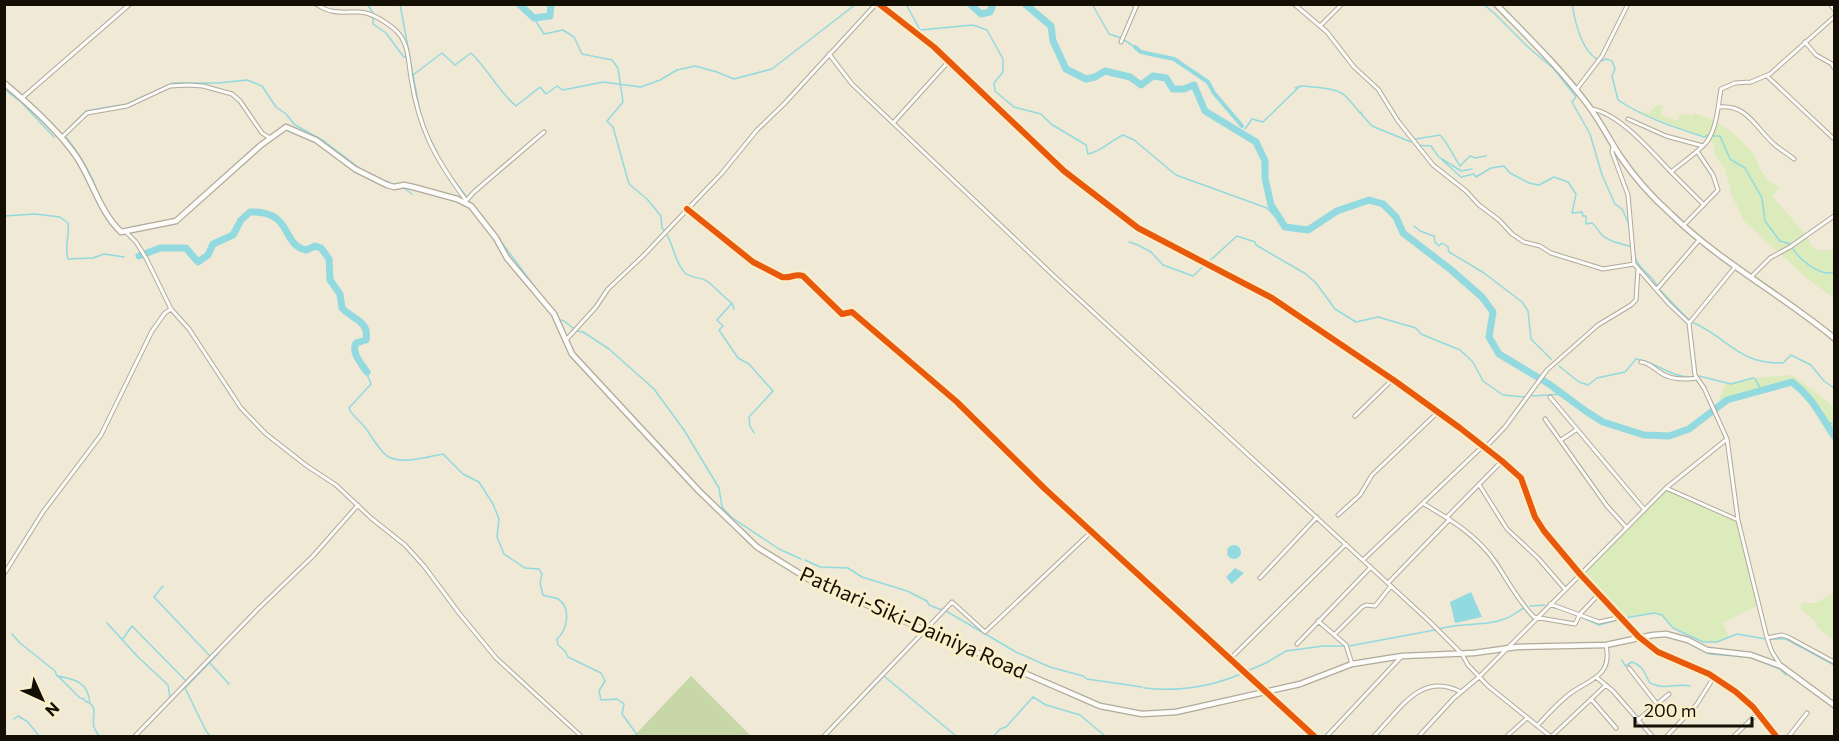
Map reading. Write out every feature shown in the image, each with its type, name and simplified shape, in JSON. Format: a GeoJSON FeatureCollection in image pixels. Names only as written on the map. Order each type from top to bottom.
{"type":"FeatureCollection","features":[{"type":"Feature","properties":{"kind":"main road"},"geometry":{"type":"LineString","coordinates":[[1496,4],[1576,90],[1642,184],[1684,226],[1834,338]]}},
{"type":"Feature","properties":{"kind":"main road"},"geometry":{"type":"LineString","coordinates":[[4,83],[61,138],[87,175],[95,196],[122,232],[176,221],[282,128],[291,128],[316,140],[356,169],[387,185],[394,187],[405,185],[465,202]]}},
{"type":"Feature","properties":{"kind":"main road","name":"Pathari-Siki-Dainiya Road"},"geometry":{"type":"LineString","coordinates":[[465,202],[488,227],[507,258],[554,314],[572,354],[593,379],[699,491],[757,547],[810,580],[1100,706],[1142,714],[1172,712],[1300,684],[1352,664],[1402,656],[1606,645],[1639,637],[1666,634],[1675,635],[1707,650],[1751,655],[1781,666],[1834,705]]}},
{"type":"Feature","properties":{"kind":"street"},"geometry":{"type":"LineString","coordinates":[[22,98],[130,4]]}},
{"type":"Feature","properties":{"kind":"street"},"geometry":{"type":"LineString","coordinates":[[316,4],[322,9],[339,13],[366,13],[386,23],[403,37],[424,133],[439,163],[465,202]]}},
{"type":"Feature","properties":{"kind":"street"},"geometry":{"type":"LineString","coordinates":[[566,340],[596,307],[608,289],[643,256],[722,173],[757,130],[878,4],[934,47],[1064,171],[1138,228],[1272,298],[1393,380],[1484,447],[1521,478],[1538,523],[1580,574],[1622,616],[1639,637],[1658,652],[1714,677],[1745,699],[1776,736]]}},
{"type":"Feature","properties":{"kind":"street"},"geometry":{"type":"LineString","coordinates":[[1294,4],[1331,36],[1354,67],[1378,89],[1398,121],[1433,165],[1466,191],[1479,206],[1499,220],[1512,234],[1524,242],[1540,246],[1551,254],[1603,269],[1634,264]]}},
{"type":"Feature","properties":{"kind":"street"},"geometry":{"type":"LineString","coordinates":[[1320,26],[1342,4]]}},
{"type":"Feature","properties":{"kind":"street"},"geometry":{"type":"LineString","coordinates":[[1576,90],[1602,56],[1628,4]]}},
{"type":"Feature","properties":{"kind":"street"},"geometry":{"type":"LineString","coordinates":[[1830,4],[1834,9]]}},
{"type":"Feature","properties":{"kind":"street"},"geometry":{"type":"LineString","coordinates":[[1121,42],[1135,5]]}},
{"type":"Feature","properties":{"kind":"street"},"geometry":{"type":"LineString","coordinates":[[1671,172],[1703,146],[1708,139],[1719,107],[1721,88],[1767,76],[1787,61],[1834,17]]}},
{"type":"Feature","properties":{"kind":"street"},"geometry":{"type":"LineString","coordinates":[[1805,42],[1816,55],[1832,64],[1834,68]]}},
{"type":"Feature","properties":{"kind":"street"},"geometry":{"type":"LineString","coordinates":[[829,54],[852,84],[1055,277],[1371,567],[1462,654],[1479,676],[1503,700],[1551,736],[1606,685]]}},
{"type":"Feature","properties":{"kind":"street"},"geometry":{"type":"LineString","coordinates":[[894,123],[949,61]]}},
{"type":"Feature","properties":{"kind":"street"},"geometry":{"type":"LineString","coordinates":[[1767,76],[1834,139]]}},
{"type":"Feature","properties":{"kind":"street"},"geometry":{"type":"LineString","coordinates":[[61,138],[87,113],[127,106],[170,86],[188,85],[202,86],[232,94],[240,101],[262,133],[270,138]]}},
{"type":"Feature","properties":{"kind":"street"},"geometry":{"type":"LineString","coordinates":[[1719,107],[1730,106],[1743,111],[1777,147],[1794,159]]}},
{"type":"Feature","properties":{"kind":"street"},"geometry":{"type":"LineString","coordinates":[[1591,109],[1607,115],[1648,147],[1704,205]]}},
{"type":"Feature","properties":{"kind":"street"},"geometry":{"type":"LineString","coordinates":[[1628,119],[1660,133],[1703,146]]}},
{"type":"Feature","properties":{"kind":"street"},"geometry":{"type":"LineString","coordinates":[[465,202],[544,132]]}},
{"type":"Feature","properties":{"kind":"street"},"geometry":{"type":"LineString","coordinates":[[1613,145],[1612,152],[1628,195],[1634,264],[1689,322],[1692,362],[1697,378],[1727,439],[1738,520],[1767,638],[1781,666]]}},
{"type":"Feature","properties":{"kind":"street"},"geometry":{"type":"LineString","coordinates":[[1684,226],[1718,188],[1713,175],[1697,151]]}},
{"type":"Feature","properties":{"kind":"street"},"geometry":{"type":"LineString","coordinates":[[687,209],[753,262],[782,277],[798,274],[803,276],[842,314],[852,312],[862,319],[881,338],[957,402],[1091,532],[1314,736]]}},
{"type":"Feature","properties":{"kind":"street"},"geometry":{"type":"LineString","coordinates":[[1751,277],[1770,258],[1791,247],[1834,216]]}},
{"type":"Feature","properties":{"kind":"street"},"geometry":{"type":"LineString","coordinates":[[124,231],[136,242],[147,258],[171,309],[189,329],[214,370],[252,420],[294,456],[336,484],[405,545],[496,658],[581,736]]}},
{"type":"Feature","properties":{"kind":"street"},"geometry":{"type":"LineString","coordinates":[[1657,289],[1700,239]]}},
{"type":"Feature","properties":{"kind":"street"},"geometry":{"type":"LineString","coordinates":[[1689,322],[1736,266]]}},
{"type":"Feature","properties":{"kind":"street"},"geometry":{"type":"LineString","coordinates":[[1363,560],[1505,427],[1547,370],[1598,325],[1636,300],[1638,269]]}},
{"type":"Feature","properties":{"kind":"street"},"geometry":{"type":"LineString","coordinates":[[4,574],[43,512],[101,435],[152,331],[165,313],[171,309]]}},
{"type":"Feature","properties":{"kind":"street"},"geometry":{"type":"LineString","coordinates":[[1641,362],[1681,380],[1697,378]]}},
{"type":"Feature","properties":{"kind":"street"},"geometry":{"type":"LineString","coordinates":[[1355,416],[1393,380]]}},
{"type":"Feature","properties":{"kind":"street"},"geometry":{"type":"LineString","coordinates":[[1550,397],[1644,509]]}},
{"type":"Feature","properties":{"kind":"street"},"geometry":{"type":"LineString","coordinates":[[1338,515],[1360,495],[1372,476],[1438,412]]}},
{"type":"Feature","properties":{"kind":"street"},"geometry":{"type":"LineString","coordinates":[[1545,419],[1607,506],[1626,527]]}},
{"type":"Feature","properties":{"kind":"street"},"geometry":{"type":"LineString","coordinates":[[1561,440],[1576,430]]}},
{"type":"Feature","properties":{"kind":"street"},"geometry":{"type":"LineString","coordinates":[[1419,736],[1644,509],[1666,488],[1727,439]]}},
{"type":"Feature","properties":{"kind":"street"},"geometry":{"type":"LineString","coordinates":[[1334,635],[1362,607],[1375,606],[1389,585],[1502,462]]}},
{"type":"Feature","properties":{"kind":"street"},"geometry":{"type":"LineString","coordinates":[[1480,486],[1507,530],[1538,558],[1565,588]]}},
{"type":"Feature","properties":{"kind":"street"},"geometry":{"type":"LineString","coordinates":[[1666,488],[1738,520]]}},
{"type":"Feature","properties":{"kind":"street"},"geometry":{"type":"LineString","coordinates":[[1424,504],[1468,532],[1494,560],[1517,596],[1537,618],[1575,624],[1580,614],[1600,593]]}},
{"type":"Feature","properties":{"kind":"street"},"geometry":{"type":"LineString","coordinates":[[135,736],[258,609],[313,556],[358,505]]}},
{"type":"Feature","properties":{"kind":"street"},"geometry":{"type":"LineString","coordinates":[[1260,578],[1317,517]]}},
{"type":"Feature","properties":{"kind":"street"},"geometry":{"type":"LineString","coordinates":[[824,736],[952,602],[986,632],[1091,532]]}},
{"type":"Feature","properties":{"kind":"street"},"geometry":{"type":"LineString","coordinates":[[1230,659],[1346,544]]}},
{"type":"Feature","properties":{"kind":"street"},"geometry":{"type":"LineString","coordinates":[[1297,644],[1371,567]]}},
{"type":"Feature","properties":{"kind":"street"},"geometry":{"type":"LineString","coordinates":[[1550,604],[1599,622],[1622,616]]}},
{"type":"Feature","properties":{"kind":"street"},"geometry":{"type":"LineString","coordinates":[[1318,621],[1346,645],[1352,664]]}},
{"type":"Feature","properties":{"kind":"street"},"geometry":{"type":"LineString","coordinates":[[1767,638],[1782,635],[1788,637],[1834,662]]}},
{"type":"Feature","properties":{"kind":"street"},"geometry":{"type":"LineString","coordinates":[[1536,726],[1568,695],[1596,677],[1608,663],[1606,645]]}},
{"type":"Feature","properties":{"kind":"street"},"geometry":{"type":"LineString","coordinates":[[1327,736],[1402,656]]}},
{"type":"Feature","properties":{"kind":"street"},"geometry":{"type":"LineString","coordinates":[[1629,668],[1657,704]]}},
{"type":"Feature","properties":{"kind":"street"},"geometry":{"type":"LineString","coordinates":[[1596,677],[1652,736]]}},
{"type":"Feature","properties":{"kind":"street"},"geometry":{"type":"LineString","coordinates":[[1667,736],[1697,704],[1714,677]]}},
{"type":"Feature","properties":{"kind":"street"},"geometry":{"type":"LineString","coordinates":[[1374,736],[1421,688],[1440,685],[1461,692]]}},
{"type":"Feature","properties":{"kind":"street"},"geometry":{"type":"LineString","coordinates":[[1638,720],[1669,694]]}},
{"type":"Feature","properties":{"kind":"street"},"geometry":{"type":"LineString","coordinates":[[1591,699],[1616,728]]}},
{"type":"Feature","properties":{"kind":"street"},"geometry":{"type":"LineString","coordinates":[[1734,736],[1758,713]]}},
{"type":"Feature","properties":{"kind":"street"},"geometry":{"type":"LineString","coordinates":[[1789,736],[1807,713]]}},
{"type":"Feature","properties":{"kind":"street"},"geometry":{"type":"LineString","coordinates":[[1507,736],[1527,718]]}},
{"type":"Feature","properties":{"kind":"street"},"geometry":{"type":"LineString","coordinates":[[1379,731],[1385,736]]}},
{"type":"Feature","properties":{"kind":"green space"},"geometry":{"type":"Polygon","coordinates":[[[1657,105],[1663,106],[1661,115],[1678,121],[1679,114],[1692,116],[1695,113],[1715,121],[1747,146],[1769,181],[1779,187],[1773,197],[1807,236],[1811,245],[1818,250],[1834,250],[1834,298],[1810,281],[1744,221],[1731,193],[1725,169],[1716,157],[1713,144],[1709,139],[1633,110],[1649,113],[1657,105]]]}},
{"type":"Feature","properties":{"kind":"green space"},"geometry":{"type":"Polygon","coordinates":[[[1792,375],[1834,407],[1834,437],[1811,400],[1792,382],[1727,400],[1719,400],[1726,384],[1752,378],[1792,375]]]}},
{"type":"Feature","properties":{"kind":"green space"},"geometry":{"type":"Polygon","coordinates":[[[1666,488],[1738,520],[1759,605],[1723,623],[1729,637],[1717,642],[1703,642],[1673,628],[1662,615],[1654,613],[1622,617],[1580,574],[1666,488]]]}},
{"type":"Feature","properties":{"kind":"green space"},"geometry":{"type":"Polygon","coordinates":[[[1834,592],[1834,640],[1818,628],[1815,621],[1801,609],[1801,603],[1817,603],[1834,592]]]}},
{"type":"Feature","properties":{"kind":"green space"},"geometry":{"type":"Polygon","coordinates":[[[691,676],[751,736],[634,736],[691,676]]]}},
{"type":"Feature","properties":{"kind":"water"},"geometry":{"type":"Polygon","coordinates":[[[1234,545],[1239,547],[1241,552],[1239,557],[1234,559],[1229,557],[1227,552],[1229,547],[1234,545]]]}},
{"type":"Feature","properties":{"kind":"water"},"geometry":{"type":"Polygon","coordinates":[[[1235,568],[1244,573],[1232,584],[1226,577],[1235,568]]]}},
{"type":"Feature","properties":{"kind":"water"},"geometry":{"type":"Polygon","coordinates":[[[1471,592],[1482,617],[1455,623],[1450,602],[1471,592]]]}},
{"type":"Feature","properties":{"kind":"waterway"},"geometry":{"type":"LineString","coordinates":[[367,4],[373,13],[373,24],[386,33],[407,58]]}},
{"type":"Feature","properties":{"kind":"waterway"},"geometry":{"type":"LineString","coordinates":[[400,4],[413,75],[442,53],[455,65],[471,53],[516,106],[540,87],[546,94],[557,86],[563,90],[603,82],[641,87],[677,70],[695,66],[734,79],[772,69],[856,4]]}},
{"type":"Feature","properties":{"kind":"waterway"},"geometry":{"type":"LineString","coordinates":[[519,4],[534,18],[550,16],[551,4]]}},
{"type":"Feature","properties":{"kind":"waterway"},"geometry":{"type":"LineString","coordinates":[[906,4],[920,30],[973,25],[987,30],[1003,59],[1003,72],[994,83],[995,91],[1014,107],[1041,114],[1051,124],[1086,145],[1088,154],[1123,135],[1134,140],[1176,175],[1267,208],[1285,227]]}},
{"type":"Feature","properties":{"kind":"waterway"},"geometry":{"type":"LineString","coordinates":[[970,4],[981,14],[990,12],[993,4]]}},
{"type":"Feature","properties":{"kind":"waterway"},"geometry":{"type":"LineString","coordinates":[[1025,4],[1051,26],[1053,41],[1066,69],[1086,79],[1105,71],[1130,77],[1141,85],[1153,76],[1166,78],[1173,89],[1184,89],[1194,85],[1205,111],[1256,142],[1265,161],[1265,178],[1271,205],[1285,227],[1308,230],[1337,211],[1369,200],[1383,204],[1396,217],[1403,233],[1482,297],[1493,312],[1489,337],[1499,354],[1549,384],[1603,422],[1644,435],[1669,436],[1689,429],[1727,400],[1792,382],[1811,401],[1834,436]]}},
{"type":"Feature","properties":{"kind":"waterway"},"geometry":{"type":"LineString","coordinates":[[1092,4],[1109,34],[1135,47]]}},
{"type":"Feature","properties":{"kind":"waterway"},"geometry":{"type":"LineString","coordinates":[[1483,4],[1554,69],[1576,97],[1572,102],[1590,134],[1602,175],[1615,204],[1622,209],[1629,224]]}},
{"type":"Feature","properties":{"kind":"waterway"},"geometry":{"type":"LineString","coordinates":[[1572,4],[1583,42],[1591,55],[1597,59]]}},
{"type":"Feature","properties":{"kind":"waterway"},"geometry":{"type":"LineString","coordinates":[[92,39],[125,10]]}},
{"type":"Feature","properties":{"kind":"waterway"},"geometry":{"type":"LineString","coordinates":[[534,18],[544,34],[563,30],[574,37],[582,54],[612,60],[618,68],[623,102],[607,121],[613,127],[629,184],[647,199],[661,216],[662,228],[665,231]]}},
{"type":"Feature","properties":{"kind":"waterway"},"geometry":{"type":"LineString","coordinates":[[1135,47],[1141,52],[1174,59],[1208,82],[1214,93],[1242,126]]}},
{"type":"Feature","properties":{"kind":"waterway"},"geometry":{"type":"LineString","coordinates":[[1601,61],[1606,59],[1612,61],[1615,69],[1612,76],[1618,100],[1660,122],[1704,137],[1708,135]]}},
{"type":"Feature","properties":{"kind":"waterway"},"geometry":{"type":"LineString","coordinates":[[413,75],[420,112]]}},
{"type":"Feature","properties":{"kind":"waterway"},"geometry":{"type":"LineString","coordinates":[[60,132],[63,134],[86,111],[127,104],[173,83],[218,83],[247,80],[262,86],[276,107],[295,125],[324,141],[362,170]]}},
{"type":"Feature","properties":{"kind":"waterway"},"geometry":{"type":"LineString","coordinates":[[1245,129],[1252,119],[1263,122],[1300,86]]}},
{"type":"Feature","properties":{"kind":"waterway"},"geometry":{"type":"LineString","coordinates":[[1295,88],[1303,86],[1337,91],[1350,100],[1372,126],[1411,142]]}},
{"type":"Feature","properties":{"kind":"waterway"},"geometry":{"type":"LineString","coordinates":[[4,89],[21,102],[54,137]]}},
{"type":"Feature","properties":{"kind":"waterway"},"geometry":{"type":"LineString","coordinates":[[26,97],[34,90]]}},
{"type":"Feature","properties":{"kind":"waterway"},"geometry":{"type":"LineString","coordinates":[[427,133],[443,164]]}},
{"type":"Feature","properties":{"kind":"waterway"},"geometry":{"type":"LineString","coordinates":[[1416,139],[1440,135],[1460,166],[1470,156],[1475,158],[1486,156]]}},
{"type":"Feature","properties":{"kind":"waterway"},"geometry":{"type":"LineString","coordinates":[[65,136],[84,163],[98,193]]}},
{"type":"Feature","properties":{"kind":"waterway"},"geometry":{"type":"LineString","coordinates":[[1712,136],[1720,136],[1730,159],[1745,168],[1762,198],[1765,221],[1780,241],[1790,244],[1798,255],[1815,269],[1828,273],[1834,272]]}},
{"type":"Feature","properties":{"kind":"waterway"},"geometry":{"type":"LineString","coordinates":[[1415,145],[1431,146],[1438,156]]}},
{"type":"Feature","properties":{"kind":"waterway"},"geometry":{"type":"LineString","coordinates":[[1439,157],[1461,177],[1474,174],[1476,177],[1491,168],[1504,166],[1510,173],[1529,183],[1539,185],[1554,177],[1568,182],[1576,194],[1572,213],[1582,212],[1583,216],[1586,216],[1586,224],[1592,223],[1609,240],[1631,247]]}},
{"type":"Feature","properties":{"kind":"waterway"},"geometry":{"type":"LineString","coordinates":[[1442,159],[1461,171],[1472,169]]}},
{"type":"Feature","properties":{"kind":"waterway"},"geometry":{"type":"LineString","coordinates":[[450,175],[466,196]]}},
{"type":"Feature","properties":{"kind":"waterway"},"geometry":{"type":"LineString","coordinates":[[380,179],[395,185]]}},
{"type":"Feature","properties":{"kind":"waterway"},"geometry":{"type":"LineString","coordinates":[[402,188],[412,194]]}},
{"type":"Feature","properties":{"kind":"waterway"},"geometry":{"type":"LineString","coordinates":[[476,208],[543,298]]}},
{"type":"Feature","properties":{"kind":"waterway"},"geometry":{"type":"LineString","coordinates":[[139,256],[160,248],[186,248],[198,262],[208,255],[213,244],[233,235],[241,220],[250,212],[264,213],[274,217],[298,247],[306,250],[315,246],[321,248],[329,259],[330,280],[340,294],[342,308],[363,324],[367,334],[366,340],[356,343],[355,347],[357,358],[367,372]]}},
{"type":"Feature","properties":{"kind":"waterway"},"geometry":{"type":"LineString","coordinates":[[4,216],[35,214],[60,217],[68,223],[68,259],[93,258],[104,254],[124,257]]}},
{"type":"Feature","properties":{"kind":"waterway"},"geometry":{"type":"LineString","coordinates":[[1414,226],[1434,236],[1439,246],[1442,243],[1448,247],[1449,252],[1484,273],[1522,302],[1528,311],[1531,339],[1551,359]]}},
{"type":"Feature","properties":{"kind":"waterway"},"geometry":{"type":"LineString","coordinates":[[667,235],[679,265],[685,273],[707,281],[732,303],[734,309]]}},
{"type":"Feature","properties":{"kind":"waterway"},"geometry":{"type":"LineString","coordinates":[[1129,242],[1151,252],[1163,265],[1193,276],[1237,236],[1255,242],[1256,245],[1306,274],[1316,283],[1335,309],[1356,322],[1378,317],[1416,328],[1421,334],[1460,350],[1473,362],[1483,381],[1503,395],[1524,397]]}},
{"type":"Feature","properties":{"kind":"waterway"},"geometry":{"type":"LineString","coordinates":[[1636,259],[1657,286]]}},
{"type":"Feature","properties":{"kind":"waterway"},"geometry":{"type":"LineString","coordinates":[[1659,289],[1689,320]]}},
{"type":"Feature","properties":{"kind":"waterway"},"geometry":{"type":"LineString","coordinates":[[732,303],[717,320],[723,326],[719,330],[738,358],[749,364],[773,391],[749,417],[754,433]]}},
{"type":"Feature","properties":{"kind":"waterway"},"geometry":{"type":"LineString","coordinates":[[558,319],[573,328]]}},
{"type":"Feature","properties":{"kind":"waterway"},"geometry":{"type":"LineString","coordinates":[[1692,322],[1705,328],[1744,355],[1755,359],[1783,363],[1791,355],[1811,365],[1824,381],[1834,388]]}},
{"type":"Feature","properties":{"kind":"waterway"},"geometry":{"type":"LineString","coordinates":[[577,331],[583,332],[609,349],[654,389],[684,430],[719,488],[722,507],[731,517],[779,549],[801,559]]}},
{"type":"Feature","properties":{"kind":"waterway"},"geometry":{"type":"LineString","coordinates":[[1829,337],[1834,342]]}},
{"type":"Feature","properties":{"kind":"waterway"},"geometry":{"type":"LineString","coordinates":[[1559,366],[1579,382],[1588,385],[1597,378],[1625,372],[1636,359],[1651,363],[1671,373],[1693,377]]}},
{"type":"Feature","properties":{"kind":"waterway"},"geometry":{"type":"LineString","coordinates":[[367,374],[371,384],[349,408],[381,450],[387,456],[399,460],[414,460],[443,454],[463,474],[479,482],[493,504],[499,519],[497,537],[504,554],[525,568],[539,569],[542,574],[540,583],[543,595],[558,599],[565,608],[565,625],[557,639],[558,645],[568,657],[601,673],[605,681],[599,691],[601,700],[617,699],[624,704],[622,714],[638,736],[657,736]]}},
{"type":"Feature","properties":{"kind":"waterway"},"geometry":{"type":"LineString","coordinates":[[1699,376],[1731,384],[1753,378],[1762,391]]}},
{"type":"Feature","properties":{"kind":"waterway"},"geometry":{"type":"LineString","coordinates":[[1532,396],[1564,394]]}},
{"type":"Feature","properties":{"kind":"waterway"},"geometry":{"type":"LineString","coordinates":[[1827,425],[1831,423],[1834,425]]}},
{"type":"Feature","properties":{"kind":"waterway"},"geometry":{"type":"LineString","coordinates":[[805,560],[820,567],[848,568],[862,577],[907,591],[927,601],[929,605],[942,610]]}},
{"type":"Feature","properties":{"kind":"waterway"},"geometry":{"type":"LineString","coordinates":[[163,586],[154,597],[210,656]]}},
{"type":"Feature","properties":{"kind":"waterway"},"geometry":{"type":"LineString","coordinates":[[1530,606],[1545,605]]}},
{"type":"Feature","properties":{"kind":"waterway"},"geometry":{"type":"LineString","coordinates":[[1551,607],[1559,609]]}},
{"type":"Feature","properties":{"kind":"waterway"},"geometry":{"type":"LineString","coordinates":[[1439,629],[1499,621],[1524,608]]}},
{"type":"Feature","properties":{"kind":"waterway"},"geometry":{"type":"LineString","coordinates":[[946,611],[1016,652],[1050,667],[1087,679],[1142,687]]}},
{"type":"Feature","properties":{"kind":"waterway"},"geometry":{"type":"LineString","coordinates":[[1625,618],[1654,613],[1662,615],[1673,628],[1703,642],[1717,642],[1737,634],[1766,639]]}},
{"type":"Feature","properties":{"kind":"waterway"},"geometry":{"type":"LineString","coordinates":[[1581,617],[1599,625],[1621,619]]}},
{"type":"Feature","properties":{"kind":"waterway"},"geometry":{"type":"LineString","coordinates":[[107,623],[168,685],[170,698]]}},
{"type":"Feature","properties":{"kind":"waterway"},"geometry":{"type":"LineString","coordinates":[[122,640],[132,626],[186,681]]}},
{"type":"Feature","properties":{"kind":"waterway"},"geometry":{"type":"LineString","coordinates":[[1349,646],[1435,630]]}},
{"type":"Feature","properties":{"kind":"waterway"},"geometry":{"type":"LineString","coordinates":[[12,634],[55,671],[57,676]]}},
{"type":"Feature","properties":{"kind":"waterway"},"geometry":{"type":"LineString","coordinates":[[1769,639],[1786,639],[1834,665]]}},
{"type":"Feature","properties":{"kind":"waterway"},"geometry":{"type":"LineString","coordinates":[[1684,641],[1710,654],[1750,657],[1780,669],[1786,675]]}},
{"type":"Feature","properties":{"kind":"waterway"},"geometry":{"type":"LineString","coordinates":[[1247,671],[1286,651],[1323,646],[1344,646]]}},
{"type":"Feature","properties":{"kind":"waterway"},"geometry":{"type":"LineString","coordinates":[[210,736],[185,688],[218,654]]}},
{"type":"Feature","properties":{"kind":"waterway"},"geometry":{"type":"LineString","coordinates":[[1622,660],[1625,666],[1632,662],[1639,666],[1649,682],[1654,685],[1690,686]]}},
{"type":"Feature","properties":{"kind":"waterway"},"geometry":{"type":"LineString","coordinates":[[209,662],[229,684]]}},
{"type":"Feature","properties":{"kind":"waterway"},"geometry":{"type":"LineString","coordinates":[[1144,688],[1194,687],[1219,682],[1243,673]]}},
{"type":"Feature","properties":{"kind":"waterway"},"geometry":{"type":"LineString","coordinates":[[58,676],[80,698],[90,703],[94,709],[94,727],[99,736]]}},
{"type":"Feature","properties":{"kind":"waterway"},"geometry":{"type":"LineString","coordinates":[[58,676],[71,679],[84,686],[90,702]]}},
{"type":"Feature","properties":{"kind":"waterway"},"geometry":{"type":"LineString","coordinates":[[826,736],[884,676],[956,736]]}},
{"type":"Feature","properties":{"kind":"waterway"},"geometry":{"type":"LineString","coordinates":[[994,736],[1000,729],[1006,727],[1033,697],[1046,705],[1080,715],[1105,736]]}},
{"type":"Feature","properties":{"kind":"waterway"},"geometry":{"type":"LineString","coordinates":[[14,719],[18,716],[28,722],[39,736]]}},
{"type":"Feature","properties":{"kind":"waterway"},"geometry":{"type":"LineString","coordinates":[[1757,716],[1772,736]]}},
{"type":"Feature","properties":{"kind":"waterway"},"geometry":{"type":"LineString","coordinates":[[1303,736],[1310,736]]}},
{"type":"Feature","properties":{"kind":"cycle path"},"geometry":{"type":"LineString","coordinates":[[879,4],[934,47],[1064,171],[1138,228],[1272,298],[1395,381],[1502,461],[1521,478],[1535,517],[1544,531],[1580,574],[1639,637],[1658,652],[1709,674],[1736,692],[1753,707],[1776,736]]}},
{"type":"Feature","properties":{"kind":"cycle path"},"geometry":{"type":"LineString","coordinates":[[687,209],[753,262],[782,277],[803,276],[842,314],[852,312],[957,402],[1044,488],[1314,736]]}}]}
